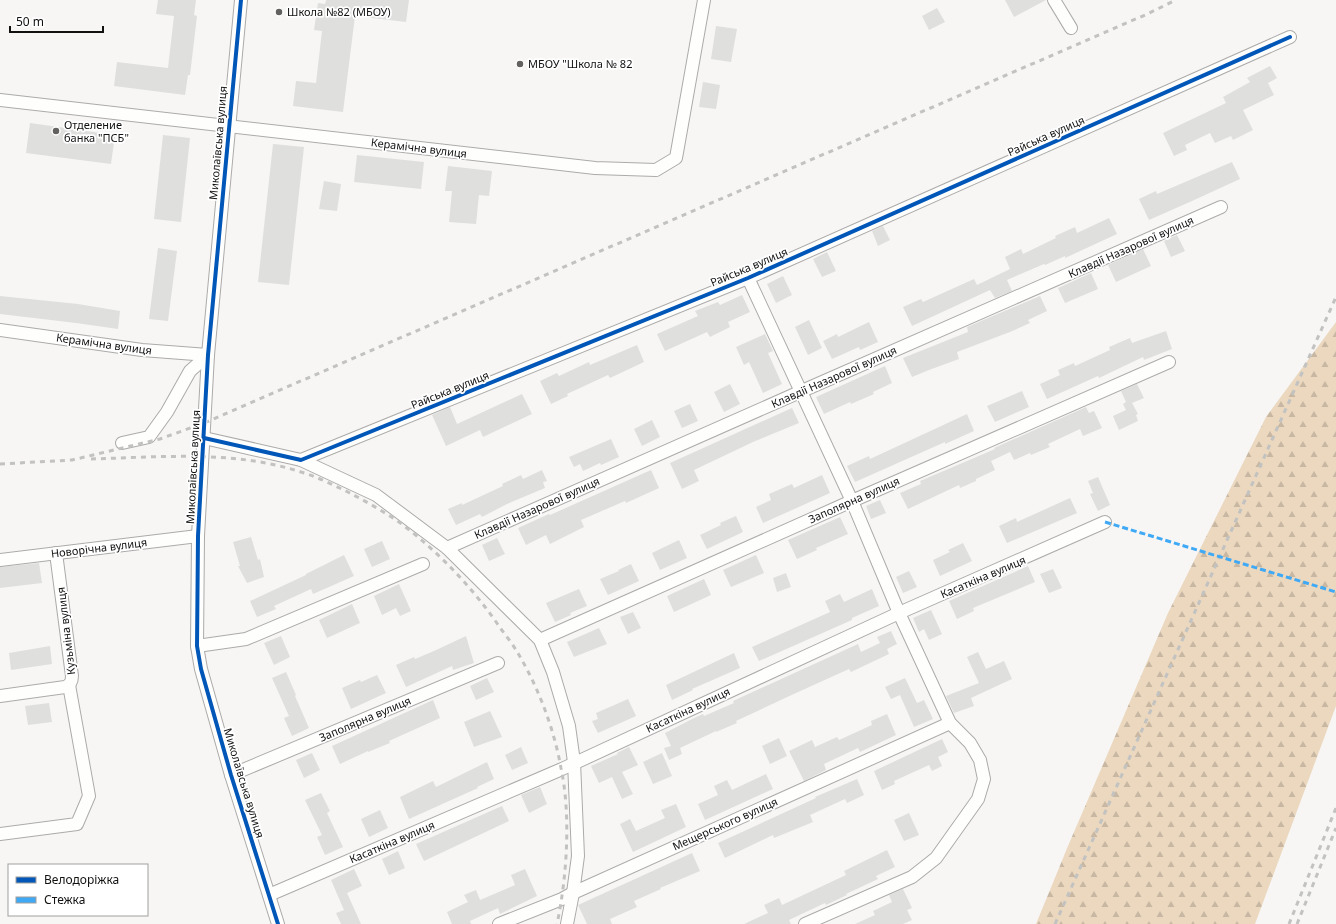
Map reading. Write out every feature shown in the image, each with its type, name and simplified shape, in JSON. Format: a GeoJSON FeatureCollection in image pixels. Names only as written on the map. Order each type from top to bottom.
{"type":"FeatureCollection","features":[{"type":"Feature","properties":{"kind":"street","name":"Миколаївська вулиця"},"geometry":{"type":"LineString","coordinates":[[241,0],[208,354],[198,536],[197,646],[231,775],[278,924]]}},
{"type":"Feature","properties":{"kind":"street","name":"Керамічна вулиця"},"geometry":{"type":"LineString","coordinates":[[0,100],[595,168],[656,170],[676,158],[704,0]]}},
{"type":"Feature","properties":{"kind":"street"},"geometry":{"type":"LineString","coordinates":[[1054,0],[1071,28]]}},
{"type":"Feature","properties":{"kind":"street","name":"Райська вулиця"},"geometry":{"type":"LineString","coordinates":[[300,460],[748,278],[1290,37]]}},
{"type":"Feature","properties":{"kind":"street","name":"Клавдії Назарової вулиця"},"geometry":{"type":"LineString","coordinates":[[447,548],[1221,207]]}},
{"type":"Feature","properties":{"kind":"street"},"geometry":{"type":"LineString","coordinates":[[748,278],[852,501],[898,613],[950,723],[970,743],[980,760],[984,779],[978,799],[936,858],[912,876],[805,924]]}},
{"type":"Feature","properties":{"kind":"street","name":"Керамічна вулиця"},"geometry":{"type":"LineString","coordinates":[[0,330],[142,350],[208,354]]}},
{"type":"Feature","properties":{"kind":"street"},"geometry":{"type":"LineString","coordinates":[[122,443],[149,437],[167,412],[190,371],[208,354]]}},
{"type":"Feature","properties":{"kind":"street","name":"Заполярна вулиця"},"geometry":{"type":"LineString","coordinates":[[540,640],[1169,362]]}},
{"type":"Feature","properties":{"kind":"street"},"geometry":{"type":"LineString","coordinates":[[204,438],[300,460],[376,495],[447,548],[540,640],[553,672],[569,726],[574,762],[578,856],[574,893],[567,924]]}},
{"type":"Feature","properties":{"kind":"street","name":"Касаткіна вулиця"},"geometry":{"type":"LineString","coordinates":[[269,895],[574,762],[898,613],[1105,522]]}},
{"type":"Feature","properties":{"kind":"street","name":"Новорічна вулиця"},"geometry":{"type":"LineString","coordinates":[[0,560],[198,536]]}},
{"type":"Feature","properties":{"kind":"street","name":"Кузьміна вулиця"},"geometry":{"type":"LineString","coordinates":[[0,696],[60,688],[69,685],[72,681],[56,553]]}},
{"type":"Feature","properties":{"kind":"street"},"geometry":{"type":"LineString","coordinates":[[197,646],[246,639],[423,564]]}},
{"type":"Feature","properties":{"kind":"street","name":"Заполярна вулиця"},"geometry":{"type":"LineString","coordinates":[[231,775],[498,663]]}},
{"type":"Feature","properties":{"kind":"street"},"geometry":{"type":"LineString","coordinates":[[0,834],[77,824],[89,796],[69,685]]}},
{"type":"Feature","properties":{"kind":"street","name":"Мещерського вулиця"},"geometry":{"type":"LineString","coordinates":[[499,924],[562,899],[950,723]]}},
{"type":"Feature","properties":{"kind":"green space"},"geometry":{"type":"Polygon","coordinates":[[[1336,322],[1336,706],[1255,924],[1036,924],[1168,613],[1266,417],[1336,322]]]}},
{"type":"Feature","properties":{"kind":"building"},"geometry":{"type":"Polygon","coordinates":[[[158,0],[196,0],[194,15],[197,16],[190,75],[188,75],[185,95],[114,86],[117,62],[168,68],[174,16],[156,14],[158,0]]]}},
{"type":"Feature","properties":{"kind":"building"},"geometry":{"type":"Polygon","coordinates":[[[326,0],[409,0],[406,22],[355,16],[343,112],[293,106],[296,81],[316,83],[322,31],[314,30],[318,3],[325,4],[326,0]]]}},
{"type":"Feature","properties":{"kind":"building"},"geometry":{"type":"Polygon","coordinates":[[[1005,0],[1046,0],[1014,17],[1005,0]]]}},
{"type":"Feature","properties":{"kind":"building"},"geometry":{"type":"Polygon","coordinates":[[[937,8],[945,22],[929,30],[922,16],[937,8]]]}},
{"type":"Feature","properties":{"kind":"building"},"geometry":{"type":"Polygon","coordinates":[[[716,26],[737,29],[731,62],[711,59],[716,26]]]}},
{"type":"Feature","properties":{"kind":"building"},"geometry":{"type":"Polygon","coordinates":[[[1270,66],[1277,78],[1268,83],[1274,95],[1243,110],[1253,130],[1233,140],[1231,136],[1215,143],[1210,133],[1185,145],[1187,150],[1174,156],[1163,133],[1226,103],[1223,97],[1250,82],[1247,78],[1270,66]]]}},
{"type":"Feature","properties":{"kind":"building"},"geometry":{"type":"Polygon","coordinates":[[[703,82],[720,85],[716,109],[699,107],[703,82]]]}},
{"type":"Feature","properties":{"kind":"building"},"geometry":{"type":"Polygon","coordinates":[[[30,123],[115,135],[111,164],[26,153],[30,123]]]}},
{"type":"Feature","properties":{"kind":"building"},"geometry":{"type":"Polygon","coordinates":[[[163,135],[190,138],[181,222],[154,219],[163,135]]]}},
{"type":"Feature","properties":{"kind":"building"},"geometry":{"type":"Polygon","coordinates":[[[273,144],[304,147],[289,285],[258,282],[273,144]]]}},
{"type":"Feature","properties":{"kind":"building"},"geometry":{"type":"Polygon","coordinates":[[[357,155],[424,162],[421,189],[354,182],[357,155]]]}},
{"type":"Feature","properties":{"kind":"building"},"geometry":{"type":"Polygon","coordinates":[[[1232,162],[1240,179],[1149,220],[1139,199],[1156,191],[1157,194],[1232,162]]]}},
{"type":"Feature","properties":{"kind":"building"},"geometry":{"type":"Polygon","coordinates":[[[448,166],[492,171],[489,196],[479,195],[476,224],[449,222],[452,191],[445,191],[448,166]]]}},
{"type":"Feature","properties":{"kind":"building"},"geometry":{"type":"Polygon","coordinates":[[[324,181],[341,184],[337,211],[319,209],[324,181]]]}},
{"type":"Feature","properties":{"kind":"building"},"geometry":{"type":"Polygon","coordinates":[[[1109,218],[1117,234],[1065,258],[1065,256],[1007,280],[1012,291],[995,298],[990,290],[912,326],[903,307],[921,299],[923,302],[974,279],[977,285],[1010,269],[1005,257],[1021,249],[1023,254],[1056,238],[1055,236],[1075,227],[1077,233],[1109,218]]]}},
{"type":"Feature","properties":{"kind":"building"},"geometry":{"type":"Polygon","coordinates":[[[883,226],[890,240],[878,246],[872,231],[883,226]]]}},
{"type":"Feature","properties":{"kind":"building"},"geometry":{"type":"Polygon","coordinates":[[[1177,235],[1185,251],[1171,257],[1164,241],[1177,235]]]}},
{"type":"Feature","properties":{"kind":"building"},"geometry":{"type":"Polygon","coordinates":[[[158,248],[177,251],[168,321],[149,319],[158,248]]]}},
{"type":"Feature","properties":{"kind":"building"},"geometry":{"type":"Polygon","coordinates":[[[1143,249],[1151,266],[1116,282],[1108,265],[1143,249]]]}},
{"type":"Feature","properties":{"kind":"building"},"geometry":{"type":"Polygon","coordinates":[[[827,252],[836,271],[822,277],[813,259],[827,252]]]}},
{"type":"Feature","properties":{"kind":"building"},"geometry":{"type":"Polygon","coordinates":[[[1091,273],[1098,289],[1065,303],[1058,288],[1091,273]]]}},
{"type":"Feature","properties":{"kind":"building"},"geometry":{"type":"Polygon","coordinates":[[[783,276],[792,295],[776,303],[767,284],[783,276]]]}},
{"type":"Feature","properties":{"kind":"building"},"geometry":{"type":"Polygon","coordinates":[[[742,295],[750,312],[728,322],[730,327],[710,337],[707,332],[665,351],[657,334],[698,316],[695,311],[718,302],[720,305],[742,295]]]}},
{"type":"Feature","properties":{"kind":"building"},"geometry":{"type":"Polygon","coordinates":[[[0,296],[78,304],[120,311],[118,329],[0,314],[0,296]]]}},
{"type":"Feature","properties":{"kind":"building"},"geometry":{"type":"Polygon","coordinates":[[[1040,296],[1047,311],[1028,320],[1030,323],[957,352],[959,359],[912,377],[903,358],[968,332],[967,327],[1040,296]]]}},
{"type":"Feature","properties":{"kind":"building"},"geometry":{"type":"Polygon","coordinates":[[[809,320],[822,348],[808,355],[795,327],[809,320]]]}},
{"type":"Feature","properties":{"kind":"building"},"geometry":{"type":"Polygon","coordinates":[[[869,322],[878,342],[860,350],[859,347],[832,359],[823,341],[837,334],[838,337],[869,322]]]}},
{"type":"Feature","properties":{"kind":"building"},"geometry":{"type":"Polygon","coordinates":[[[1166,331],[1172,349],[1144,360],[1143,357],[1099,378],[1098,376],[1047,399],[1040,384],[1060,375],[1058,370],[1074,363],[1075,366],[1110,350],[1109,347],[1130,338],[1132,343],[1166,331]]]}},
{"type":"Feature","properties":{"kind":"building"},"geometry":{"type":"Polygon","coordinates":[[[765,334],[773,351],[768,353],[782,384],[763,393],[749,362],[744,365],[736,347],[765,334]]]}},
{"type":"Feature","properties":{"kind":"building"},"geometry":{"type":"Polygon","coordinates":[[[637,345],[644,362],[610,378],[608,375],[567,394],[568,396],[551,404],[540,381],[557,373],[559,376],[589,362],[590,365],[637,345]]]}},
{"type":"Feature","properties":{"kind":"building"},"geometry":{"type":"Polygon","coordinates":[[[885,366],[892,383],[873,392],[874,394],[851,404],[850,402],[824,414],[816,397],[885,366]]]}},
{"type":"Feature","properties":{"kind":"building"},"geometry":{"type":"Polygon","coordinates":[[[730,384],[740,404],[724,412],[714,392],[730,384]]]}},
{"type":"Feature","properties":{"kind":"building"},"geometry":{"type":"Polygon","coordinates":[[[1137,384],[1144,398],[1132,403],[1138,414],[1136,415],[1138,421],[1119,430],[1113,416],[1126,410],[1123,404],[1126,402],[1121,391],[1137,384]]]}},
{"type":"Feature","properties":{"kind":"building"},"geometry":{"type":"Polygon","coordinates":[[[1022,391],[1029,407],[995,422],[987,406],[1022,391]]]}},
{"type":"Feature","properties":{"kind":"building"},"geometry":{"type":"Polygon","coordinates":[[[522,394],[532,414],[483,437],[480,430],[446,446],[432,415],[450,407],[457,424],[522,394]]]}},
{"type":"Feature","properties":{"kind":"building"},"geometry":{"type":"Polygon","coordinates":[[[690,404],[698,421],[682,428],[674,411],[690,404]]]}},
{"type":"Feature","properties":{"kind":"building"},"geometry":{"type":"Polygon","coordinates":[[[1086,407],[1089,413],[1094,411],[1102,428],[1083,436],[1080,429],[1048,444],[1050,447],[1014,460],[1010,452],[991,461],[995,470],[976,479],[976,481],[960,488],[959,485],[908,509],[900,493],[921,484],[920,481],[995,449],[994,448],[1086,407]]]}},
{"type":"Feature","properties":{"kind":"building"},"geometry":{"type":"Polygon","coordinates":[[[792,408],[799,423],[753,442],[694,470],[699,481],[682,489],[670,463],[792,408]]]}},
{"type":"Feature","properties":{"kind":"building"},"geometry":{"type":"Polygon","coordinates":[[[967,414],[974,431],[945,444],[945,442],[855,482],[847,466],[869,456],[870,459],[967,414]]]}},
{"type":"Feature","properties":{"kind":"building"},"geometry":{"type":"Polygon","coordinates":[[[652,420],[660,437],[642,446],[634,429],[652,420]]]}},
{"type":"Feature","properties":{"kind":"building"},"geometry":{"type":"Polygon","coordinates":[[[611,439],[619,457],[601,465],[600,463],[583,471],[580,464],[574,467],[569,457],[611,439]]]}},
{"type":"Feature","properties":{"kind":"building"},"geometry":{"type":"Polygon","coordinates":[[[542,470],[547,481],[543,482],[545,488],[507,504],[482,517],[480,514],[456,525],[448,509],[462,503],[462,505],[503,486],[502,484],[521,475],[523,479],[542,470]]]}},
{"type":"Feature","properties":{"kind":"building"},"geometry":{"type":"Polygon","coordinates":[[[651,470],[659,488],[626,503],[625,501],[581,520],[584,527],[550,544],[546,535],[526,545],[518,528],[651,470]]]}},
{"type":"Feature","properties":{"kind":"building"},"geometry":{"type":"Polygon","coordinates":[[[822,475],[830,493],[763,523],[756,507],[771,500],[769,494],[792,484],[794,488],[822,475]]]}},
{"type":"Feature","properties":{"kind":"building"},"geometry":{"type":"Polygon","coordinates":[[[1098,477],[1110,505],[1098,511],[1090,494],[1093,493],[1088,481],[1098,477]]]}},
{"type":"Feature","properties":{"kind":"building"},"geometry":{"type":"Polygon","coordinates":[[[1070,498],[1077,513],[1007,543],[999,526],[1016,518],[1017,522],[1070,498]]]}},
{"type":"Feature","properties":{"kind":"building"},"geometry":{"type":"Polygon","coordinates":[[[880,500],[886,513],[871,519],[866,506],[880,500]]]}},
{"type":"Feature","properties":{"kind":"building"},"geometry":{"type":"Polygon","coordinates":[[[736,516],[743,532],[707,549],[700,535],[721,525],[720,523],[736,516]]]}},
{"type":"Feature","properties":{"kind":"building"},"geometry":{"type":"Polygon","coordinates":[[[840,517],[848,534],[816,548],[817,550],[797,559],[788,540],[840,517]]]}},
{"type":"Feature","properties":{"kind":"building"},"geometry":{"type":"Polygon","coordinates":[[[251,537],[258,560],[260,559],[264,577],[247,583],[238,566],[240,566],[233,542],[251,537]]]}},
{"type":"Feature","properties":{"kind":"building"},"geometry":{"type":"Polygon","coordinates":[[[497,538],[505,554],[489,561],[482,545],[497,538]]]}},
{"type":"Feature","properties":{"kind":"building"},"geometry":{"type":"Polygon","coordinates":[[[679,540],[687,558],[660,570],[652,553],[679,540]]]}},
{"type":"Feature","properties":{"kind":"building"},"geometry":{"type":"Polygon","coordinates":[[[382,541],[390,559],[372,567],[364,549],[382,541]]]}},
{"type":"Feature","properties":{"kind":"building"},"geometry":{"type":"Polygon","coordinates":[[[963,543],[972,561],[940,576],[933,560],[950,552],[948,550],[963,543]]]}},
{"type":"Feature","properties":{"kind":"building"},"geometry":{"type":"Polygon","coordinates":[[[344,555],[354,576],[313,594],[311,589],[274,606],[276,609],[257,617],[250,601],[306,575],[344,555]]]}},
{"type":"Feature","properties":{"kind":"building"},"geometry":{"type":"Polygon","coordinates":[[[756,555],[764,573],[731,587],[723,570],[756,555]]]}},
{"type":"Feature","properties":{"kind":"building"},"geometry":{"type":"Polygon","coordinates":[[[39,563],[42,583],[0,588],[0,567],[39,563]]]}},
{"type":"Feature","properties":{"kind":"building"},"geometry":{"type":"Polygon","coordinates":[[[631,564],[639,581],[608,595],[600,579],[631,564]]]}},
{"type":"Feature","properties":{"kind":"building"},"geometry":{"type":"Polygon","coordinates":[[[1028,566],[1035,582],[973,608],[974,611],[957,619],[949,601],[1028,566]]]}},
{"type":"Feature","properties":{"kind":"building"},"geometry":{"type":"Polygon","coordinates":[[[1053,569],[1062,588],[1049,593],[1040,574],[1053,569]]]}},
{"type":"Feature","properties":{"kind":"building"},"geometry":{"type":"Polygon","coordinates":[[[909,571],[917,587],[903,593],[896,577],[909,571]]]}},
{"type":"Feature","properties":{"kind":"building"},"geometry":{"type":"Polygon","coordinates":[[[786,573],[791,587],[777,592],[773,578],[786,573]]]}},
{"type":"Feature","properties":{"kind":"building"},"geometry":{"type":"Polygon","coordinates":[[[704,579],[711,595],[674,612],[667,596],[704,579]]]}},
{"type":"Feature","properties":{"kind":"building"},"geometry":{"type":"Polygon","coordinates":[[[399,584],[411,611],[400,616],[396,608],[382,615],[374,596],[399,584]]]}},
{"type":"Feature","properties":{"kind":"building"},"geometry":{"type":"Polygon","coordinates":[[[579,589],[587,606],[570,613],[571,615],[555,622],[546,603],[579,589]]]}},
{"type":"Feature","properties":{"kind":"building"},"geometry":{"type":"Polygon","coordinates":[[[872,589],[879,606],[852,618],[852,620],[759,661],[752,647],[830,612],[825,601],[840,594],[844,602],[872,589]]]}},
{"type":"Feature","properties":{"kind":"building"},"geometry":{"type":"Polygon","coordinates":[[[352,604],[360,623],[327,638],[319,620],[352,604]]]}},
{"type":"Feature","properties":{"kind":"building"},"geometry":{"type":"Polygon","coordinates":[[[931,610],[942,634],[929,640],[924,629],[919,632],[913,618],[931,610]]]}},
{"type":"Feature","properties":{"kind":"building"},"geometry":{"type":"Polygon","coordinates":[[[633,612],[641,628],[628,634],[620,617],[633,612]]]}},
{"type":"Feature","properties":{"kind":"building"},"geometry":{"type":"Polygon","coordinates":[[[599,628],[607,644],[574,657],[567,642],[599,628]]]}},
{"type":"Feature","properties":{"kind":"building"},"geometry":{"type":"Polygon","coordinates":[[[891,631],[897,644],[887,649],[889,654],[851,672],[849,669],[736,721],[737,723],[680,748],[682,754],[669,760],[664,748],[671,746],[665,733],[703,714],[704,716],[734,703],[733,701],[858,644],[861,652],[880,643],[877,637],[891,631]]]}},
{"type":"Feature","properties":{"kind":"building"},"geometry":{"type":"Polygon","coordinates":[[[281,636],[290,657],[274,665],[264,643],[281,636]]]}},
{"type":"Feature","properties":{"kind":"building"},"geometry":{"type":"Polygon","coordinates":[[[466,636],[474,663],[453,670],[452,666],[406,687],[396,665],[414,657],[415,659],[466,636]]]}},
{"type":"Feature","properties":{"kind":"building"},"geometry":{"type":"Polygon","coordinates":[[[50,646],[52,664],[11,670],[9,653],[50,646]]]}},
{"type":"Feature","properties":{"kind":"building"},"geometry":{"type":"Polygon","coordinates":[[[978,652],[986,669],[1004,661],[1012,679],[971,698],[974,706],[954,713],[946,696],[979,683],[967,657],[978,652]]]}},
{"type":"Feature","properties":{"kind":"building"},"geometry":{"type":"Polygon","coordinates":[[[734,653],[740,668],[692,689],[693,690],[672,700],[666,685],[734,653]]]}},
{"type":"Feature","properties":{"kind":"building"},"geometry":{"type":"Polygon","coordinates":[[[286,672],[309,728],[292,736],[284,718],[289,716],[272,678],[286,672]]]}},
{"type":"Feature","properties":{"kind":"building"},"geometry":{"type":"Polygon","coordinates":[[[377,675],[386,693],[351,709],[342,688],[360,680],[361,682],[377,675]]]}},
{"type":"Feature","properties":{"kind":"building"},"geometry":{"type":"Polygon","coordinates":[[[487,678],[494,692],[476,700],[470,686],[487,678]]]}},
{"type":"Feature","properties":{"kind":"building"},"geometry":{"type":"Polygon","coordinates":[[[905,678],[917,703],[924,700],[933,719],[914,727],[900,695],[891,699],[885,687],[905,678]]]}},
{"type":"Feature","properties":{"kind":"building"},"geometry":{"type":"Polygon","coordinates":[[[628,699],[636,716],[598,733],[592,721],[598,719],[596,713],[628,699]]]}},
{"type":"Feature","properties":{"kind":"building"},"geometry":{"type":"Polygon","coordinates":[[[433,700],[440,718],[389,741],[390,743],[340,764],[332,746],[433,700]]]}},
{"type":"Feature","properties":{"kind":"building"},"geometry":{"type":"Polygon","coordinates":[[[49,703],[52,722],[28,725],[25,706],[49,703]]]}},
{"type":"Feature","properties":{"kind":"building"},"geometry":{"type":"Polygon","coordinates":[[[490,711],[502,737],[474,747],[464,722],[490,711]]]}},
{"type":"Feature","properties":{"kind":"building"},"geometry":{"type":"Polygon","coordinates":[[[887,714],[896,735],[860,752],[858,748],[824,764],[826,770],[804,781],[789,751],[812,740],[815,747],[837,737],[839,740],[872,725],[871,721],[887,714]]]}},
{"type":"Feature","properties":{"kind":"building"},"geometry":{"type":"Polygon","coordinates":[[[779,738],[787,756],[770,764],[762,746],[779,738]]]}},
{"type":"Feature","properties":{"kind":"building"},"geometry":{"type":"Polygon","coordinates":[[[942,739],[948,752],[938,757],[942,766],[932,771],[929,765],[894,781],[895,784],[882,790],[874,771],[942,739]]]}},
{"type":"Feature","properties":{"kind":"building"},"geometry":{"type":"Polygon","coordinates":[[[521,747],[528,763],[512,770],[505,755],[521,747]]]}},
{"type":"Feature","properties":{"kind":"building"},"geometry":{"type":"Polygon","coordinates":[[[629,747],[638,765],[622,772],[633,794],[622,799],[612,777],[599,783],[591,766],[618,754],[617,753],[629,747]]]}},
{"type":"Feature","properties":{"kind":"building"},"geometry":{"type":"Polygon","coordinates":[[[312,753],[320,770],[304,778],[296,760],[312,753]]]}},
{"type":"Feature","properties":{"kind":"building"},"geometry":{"type":"Polygon","coordinates":[[[662,753],[672,776],[653,784],[643,762],[662,753]]]}},
{"type":"Feature","properties":{"kind":"building"},"geometry":{"type":"Polygon","coordinates":[[[487,762],[494,779],[477,787],[478,788],[409,819],[400,797],[433,781],[436,787],[487,762]]]}},
{"type":"Feature","properties":{"kind":"building"},"geometry":{"type":"Polygon","coordinates":[[[766,774],[773,789],[705,820],[698,804],[718,795],[714,786],[727,780],[732,790],[766,774]]]}},
{"type":"Feature","properties":{"kind":"building"},"geometry":{"type":"Polygon","coordinates":[[[857,779],[864,795],[847,803],[845,799],[810,815],[813,822],[774,838],[773,835],[725,858],[718,843],[816,798],[815,797],[857,779]]]}},
{"type":"Feature","properties":{"kind":"building"},"geometry":{"type":"Polygon","coordinates":[[[540,787],[547,804],[529,813],[521,795],[540,787]]]}},
{"type":"Feature","properties":{"kind":"building"},"geometry":{"type":"Polygon","coordinates":[[[321,793],[330,811],[327,813],[343,847],[325,855],[317,837],[322,835],[305,800],[321,793]]]}},
{"type":"Feature","properties":{"kind":"building"},"geometry":{"type":"Polygon","coordinates":[[[676,804],[686,827],[633,852],[620,824],[630,819],[636,831],[665,818],[661,810],[676,804]]]}},
{"type":"Feature","properties":{"kind":"building"},"geometry":{"type":"Polygon","coordinates":[[[502,806],[509,821],[424,861],[416,844],[502,806]]]}},
{"type":"Feature","properties":{"kind":"building"},"geometry":{"type":"Polygon","coordinates":[[[380,810],[388,828],[369,837],[361,819],[380,810]]]}},
{"type":"Feature","properties":{"kind":"building"},"geometry":{"type":"Polygon","coordinates":[[[909,813],[919,835],[904,841],[894,820],[909,813]]]}},
{"type":"Feature","properties":{"kind":"building"},"geometry":{"type":"Polygon","coordinates":[[[887,850],[895,867],[876,876],[878,879],[826,905],[825,903],[789,920],[791,924],[744,924],[768,913],[764,905],[779,898],[782,905],[846,875],[844,871],[887,850]]]}},
{"type":"Feature","properties":{"kind":"building"},"geometry":{"type":"Polygon","coordinates":[[[398,851],[405,868],[389,875],[382,859],[398,851]]]}},
{"type":"Feature","properties":{"kind":"building"},"geometry":{"type":"Polygon","coordinates":[[[692,853],[700,871],[634,901],[637,907],[610,919],[612,924],[587,924],[578,905],[692,853]]]}},
{"type":"Feature","properties":{"kind":"building"},"geometry":{"type":"Polygon","coordinates":[[[354,869],[362,886],[347,893],[361,924],[341,924],[336,913],[344,910],[331,880],[354,869]]]}},
{"type":"Feature","properties":{"kind":"building"},"geometry":{"type":"Polygon","coordinates":[[[525,869],[537,896],[500,914],[498,908],[470,921],[471,924],[452,924],[447,912],[468,902],[464,895],[476,890],[480,900],[515,885],[511,875],[525,869]]]}},
{"type":"Feature","properties":{"kind":"building"},"geometry":{"type":"Polygon","coordinates":[[[903,889],[912,908],[907,910],[912,920],[903,924],[855,924],[875,915],[873,911],[892,902],[889,895],[903,889]]]}},
{"type":"Feature","properties":{"kind":"railway"},"geometry":{"type":"LineString","coordinates":[[0,464],[72,460],[160,439],[204,423],[1145,15],[1176,0]]}},
{"type":"Feature","properties":{"kind":"railway"},"geometry":{"type":"LineString","coordinates":[[1055,924],[1336,297]]}},
{"type":"Feature","properties":{"kind":"railway"},"geometry":{"type":"LineString","coordinates":[[91,459],[197,456],[250,460],[301,472],[348,492],[387,514],[414,534],[441,558],[479,599],[515,648],[539,695],[550,724],[558,753],[564,786],[567,826],[563,886],[557,924]]}},
{"type":"Feature","properties":{"kind":"railway"},"geometry":{"type":"LineString","coordinates":[[1289,924],[1336,808]]}},
{"type":"Feature","properties":{"kind":"railway"},"geometry":{"type":"LineString","coordinates":[[1297,924],[1336,828]]}},
{"type":"Feature","properties":{"kind":"marked path"},"geometry":{"type":"LineString","coordinates":[[1105,522],[1336,592]]}},
{"type":"Feature","properties":{"kind":"cycle path"},"geometry":{"type":"LineString","coordinates":[[241,0],[208,355],[198,536],[197,646],[201,669],[231,775],[278,924]]}},
{"type":"Feature","properties":{"kind":"cycle path"},"geometry":{"type":"LineString","coordinates":[[204,438],[301,460],[748,278],[1290,37]]}},
{"type":"Feature","properties":{"kind":"place","name":"Школа №82 (МБОУ)"},"geometry":{"type":"Point","coordinates":[279,12]}},
{"type":"Feature","properties":{"kind":"place","name":"МБОУ \"Школа № 82"},"geometry":{"type":"Point","coordinates":[520,64]}},
{"type":"Feature","properties":{"kind":"place","name":"Отделение банка \"ПСБ\""},"geometry":{"type":"Point","coordinates":[56,131]}}]}
